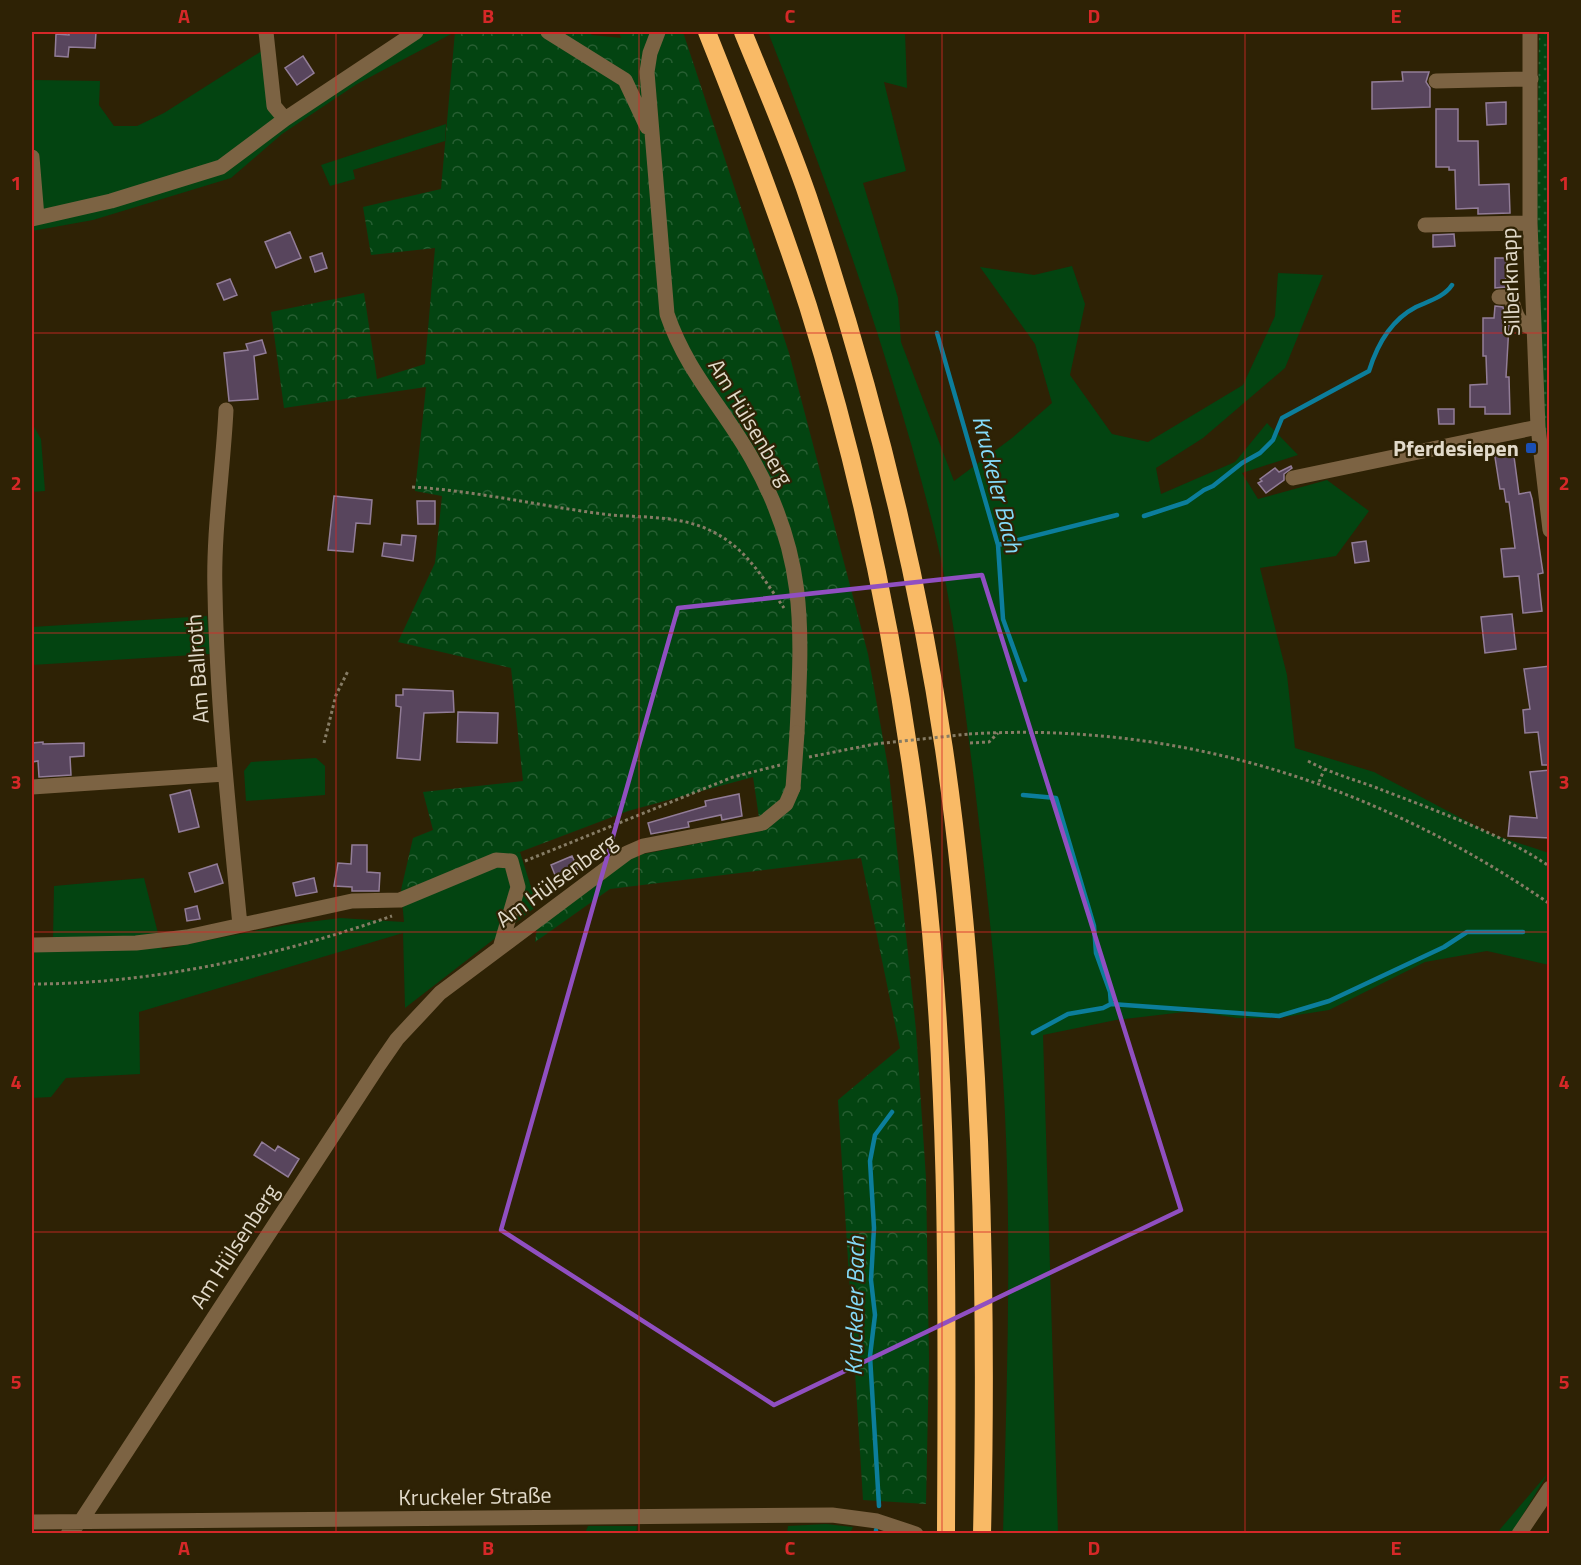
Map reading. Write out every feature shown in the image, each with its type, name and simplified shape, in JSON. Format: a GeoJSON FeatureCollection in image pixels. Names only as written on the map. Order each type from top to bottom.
{"type":"FeatureCollection","features":[{"type":"Feature","properties":{"kind":"highway"},"geometry":{"type":"LineString","coordinates":[[707,32],[776,210],[836,405],[879,587],[910,759],[925,869],[940,1054],[947,1284],[946,1533]]}},
{"type":"Feature","properties":{"kind":"highway"},"geometry":{"type":"LineString","coordinates":[[743,32],[807,193],[862,374],[908,559],[943,747],[957,847],[974,1046],[981,1276],[982,1533]]}},
{"type":"Feature","properties":{"kind":"street"},"geometry":{"type":"LineString","coordinates":[[266,32],[274,106],[285,119]]}},
{"type":"Feature","properties":{"kind":"street"},"geometry":{"type":"LineString","coordinates":[[32,157],[34,218],[111,201],[221,167],[285,119],[416,32]]}},
{"type":"Feature","properties":{"kind":"street"},"geometry":{"type":"LineString","coordinates":[[548,32],[625,80],[654,144]]}},
{"type":"Feature","properties":{"kind":"street","name":"Am Hülsenberg"},"geometry":{"type":"LineString","coordinates":[[68,1533],[81,1521],[397,1039],[440,993],[627,853],[643,846],[763,823],[786,804],[793,788],[802,645],[798,585],[788,542],[775,506],[752,459],[687,362],[678,346],[667,314],[647,72],[650,53],[658,32]]}},
{"type":"Feature","properties":{"kind":"street","name":"Silberknapp"},"geometry":{"type":"LineString","coordinates":[[1530,32],[1532,79],[1530,224],[1534,328],[1538,427],[1550,530]]}},
{"type":"Feature","properties":{"kind":"street"},"geometry":{"type":"LineString","coordinates":[[625,80],[647,72]]}},
{"type":"Feature","properties":{"kind":"street"},"geometry":{"type":"LineString","coordinates":[[1436,81],[1532,79]]}},
{"type":"Feature","properties":{"kind":"street"},"geometry":{"type":"LineString","coordinates":[[1425,225],[1530,224]]}},
{"type":"Feature","properties":{"kind":"street"},"geometry":{"type":"LineString","coordinates":[[1499,297],[1512,297],[1516,316],[1525,327],[1534,328]]}},
{"type":"Feature","properties":{"kind":"street","name":"Am Ballroth"},"geometry":{"type":"LineString","coordinates":[[226,410],[215,548],[215,592],[225,774],[240,925]]}},
{"type":"Feature","properties":{"kind":"street"},"geometry":{"type":"LineString","coordinates":[[1293,478],[1538,427]]}},
{"type":"Feature","properties":{"kind":"street"},"geometry":{"type":"LineString","coordinates":[[32,787],[225,774]]}},
{"type":"Feature","properties":{"kind":"street"},"geometry":{"type":"LineString","coordinates":[[32,945],[136,943],[187,937],[352,901],[400,900],[496,860],[511,861],[518,887],[500,948]]}},
{"type":"Feature","properties":{"kind":"street"},"geometry":{"type":"LineString","coordinates":[[1519,1533],[1550,1488]]}},
{"type":"Feature","properties":{"kind":"street","name":"Kruckeler Straße"},"geometry":{"type":"LineString","coordinates":[[32,1522],[832,1515],[877,1521],[916,1533]]}},
{"type":"Feature","properties":{"kind":"path"},"geometry":{"type":"LineString","coordinates":[[412,487],[463,491],[611,515],[693,522],[719,534],[744,555],[788,614]]}},
{"type":"Feature","properties":{"kind":"path"},"geometry":{"type":"LineString","coordinates":[[324,743],[336,695],[348,670]]}},
{"type":"Feature","properties":{"kind":"path"},"geometry":{"type":"LineString","coordinates":[[970,743],[989,742],[998,733]]}},
{"type":"Feature","properties":{"kind":"path"},"geometry":{"type":"LineString","coordinates":[[798,760],[875,744],[969,734],[1101,735],[1155,742],[1230,758],[1318,783],[1402,817],[1453,842],[1550,904]]}},
{"type":"Feature","properties":{"kind":"path"},"geometry":{"type":"LineString","coordinates":[[1308,761],[1324,770],[1376,787],[1495,837],[1550,867]]}},
{"type":"Feature","properties":{"kind":"path"},"geometry":{"type":"LineString","coordinates":[[514,867],[732,777],[788,763]]}},
{"type":"Feature","properties":{"kind":"path"},"geometry":{"type":"LineString","coordinates":[[1318,783],[1324,770]]}},
{"type":"Feature","properties":{"kind":"path"},"geometry":{"type":"LineString","coordinates":[[32,984],[135,977],[221,963],[322,940],[395,915]]}},
{"type":"Feature","properties":{"kind":"highlighted area"},"geometry":{"type":"Polygon","coordinates":[[[982,575],[1181,1210],[774,1405],[501,1230],[678,608],[982,575]]]}},
{"type":"Feature","properties":{"kind":"green space"},"geometry":{"type":"Polygon","coordinates":[[[422,32],[455,32],[357,84],[282,134],[231,178],[93,220],[32,231],[34,80],[100,81],[99,105],[114,126],[137,126],[164,113],[268,47],[285,119],[422,32]]]}},
{"type":"Feature","properties":{"kind":"green space"},"geometry":{"type":"Polygon","coordinates":[[[455,32],[588,32],[592,35],[621,38],[619,32],[683,32],[789,353],[868,654],[889,773],[916,1030],[926,1178],[929,1359],[926,1504],[863,1500],[838,1100],[900,1048],[861,858],[610,889],[535,942],[537,928],[628,857],[761,831],[753,777],[628,811],[520,852],[401,890],[413,838],[433,830],[423,792],[523,781],[511,668],[398,642],[435,563],[442,496],[415,491],[426,387],[284,408],[271,312],[364,293],[377,379],[425,364],[435,248],[371,255],[363,207],[441,189],[455,32]]]}},
{"type":"Feature","properties":{"kind":"green space"},"geometry":{"type":"Polygon","coordinates":[[[768,32],[905,32],[907,88],[884,82],[906,171],[863,183],[898,298],[901,342],[954,481],[1012,438],[1052,403],[1035,344],[980,267],[1034,275],[1072,266],[1085,304],[1070,375],[1112,434],[1148,442],[1243,385],[1275,316],[1278,273],[1323,275],[1285,368],[1203,438],[1156,468],[1161,494],[1235,462],[1267,423],[1298,455],[1242,473],[1258,499],[1327,480],[1369,511],[1336,556],[1260,568],[1287,675],[1295,748],[1374,772],[1491,834],[1549,853],[1549,965],[1487,951],[1425,962],[1329,1010],[1278,1018],[1237,1018],[1193,1011],[1116,1020],[1043,1035],[1058,1533],[1003,1533],[1008,1240],[1002,1063],[978,815],[953,622],[934,529],[899,402],[859,278],[768,32]]]}},
{"type":"Feature","properties":{"kind":"green space"},"geometry":{"type":"Polygon","coordinates":[[[1539,32],[1550,32],[1550,433],[1543,434],[1537,211],[1539,32]]]}},
{"type":"Feature","properties":{"kind":"green space"},"geometry":{"type":"Polygon","coordinates":[[[446,124],[445,141],[353,170],[355,179],[330,186],[321,165],[446,124]]]}},
{"type":"Feature","properties":{"kind":"green space"},"geometry":{"type":"Polygon","coordinates":[[[32,423],[41,439],[45,491],[32,492],[32,423]]]}},
{"type":"Feature","properties":{"kind":"green space"},"geometry":{"type":"Polygon","coordinates":[[[207,616],[210,654],[32,665],[32,627],[207,616]]]}},
{"type":"Feature","properties":{"kind":"green space"},"geometry":{"type":"Polygon","coordinates":[[[316,758],[325,766],[325,795],[246,801],[244,771],[251,762],[316,758]]]}},
{"type":"Feature","properties":{"kind":"green space"},"geometry":{"type":"Polygon","coordinates":[[[520,852],[537,906],[405,1008],[403,933],[139,1012],[140,1074],[66,1078],[51,1097],[32,1098],[32,938],[53,938],[54,886],[144,878],[162,949],[285,925],[340,918],[404,922],[401,890],[520,852]]]}},
{"type":"Feature","properties":{"kind":"green space"},"geometry":{"type":"Polygon","coordinates":[[[1548,1473],[1512,1533],[1496,1534],[1548,1473]]]}},
{"type":"Feature","properties":{"kind":"green space"},"geometry":{"type":"Polygon","coordinates":[[[826,1524],[853,1527],[850,1533],[787,1533],[788,1526],[826,1524]]]}},
{"type":"Feature","properties":{"kind":"green space"},"geometry":{"type":"Polygon","coordinates":[[[588,1526],[637,1526],[636,1533],[585,1533],[588,1526]]]}},
{"type":"Feature","properties":{"kind":"building"},"geometry":{"type":"Polygon","coordinates":[[[69,32],[96,32],[95,48],[69,47],[68,57],[55,56],[56,34],[69,35],[69,32]]]}},
{"type":"Feature","properties":{"kind":"building"},"geometry":{"type":"Polygon","coordinates":[[[303,56],[314,73],[297,85],[285,68],[303,56]]]}},
{"type":"Feature","properties":{"kind":"building"},"geometry":{"type":"Polygon","coordinates":[[[1402,72],[1429,72],[1426,82],[1430,88],[1430,107],[1372,109],[1372,82],[1403,81],[1402,72]]]}},
{"type":"Feature","properties":{"kind":"building"},"geometry":{"type":"Polygon","coordinates":[[[1506,102],[1506,124],[1487,125],[1486,103],[1506,102]]]}},
{"type":"Feature","properties":{"kind":"building"},"geometry":{"type":"Polygon","coordinates":[[[1436,109],[1458,109],[1458,141],[1478,141],[1479,185],[1509,184],[1510,213],[1478,214],[1478,208],[1456,209],[1455,170],[1449,170],[1449,167],[1436,167],[1436,109]]]}},
{"type":"Feature","properties":{"kind":"building"},"geometry":{"type":"Polygon","coordinates":[[[290,232],[301,258],[276,268],[265,242],[290,232]]]}},
{"type":"Feature","properties":{"kind":"building"},"geometry":{"type":"Polygon","coordinates":[[[1454,234],[1455,246],[1433,247],[1433,235],[1454,234]]]}},
{"type":"Feature","properties":{"kind":"building"},"geometry":{"type":"Polygon","coordinates":[[[322,253],[327,268],[315,272],[310,257],[322,253]]]}},
{"type":"Feature","properties":{"kind":"building"},"geometry":{"type":"Polygon","coordinates":[[[1495,258],[1506,258],[1506,287],[1495,288],[1495,258]]]}},
{"type":"Feature","properties":{"kind":"building"},"geometry":{"type":"Polygon","coordinates":[[[230,279],[237,295],[224,300],[217,284],[230,279]]]}},
{"type":"Feature","properties":{"kind":"building"},"geometry":{"type":"Polygon","coordinates":[[[1495,306],[1503,307],[1506,325],[1509,325],[1506,377],[1509,377],[1510,414],[1485,414],[1485,407],[1470,407],[1470,385],[1487,384],[1486,356],[1483,356],[1483,318],[1494,318],[1495,306]]]}},
{"type":"Feature","properties":{"kind":"building"},"geometry":{"type":"Polygon","coordinates":[[[262,340],[266,353],[254,356],[258,399],[229,401],[224,353],[248,350],[246,344],[262,340]]]}},
{"type":"Feature","properties":{"kind":"building"},"geometry":{"type":"Polygon","coordinates":[[[1438,409],[1454,409],[1454,424],[1439,424],[1438,409]]]}},
{"type":"Feature","properties":{"kind":"building"},"geometry":{"type":"Polygon","coordinates":[[[1513,449],[1519,494],[1530,492],[1532,499],[1543,573],[1538,574],[1542,611],[1523,613],[1519,576],[1504,577],[1501,549],[1515,548],[1509,502],[1506,502],[1504,489],[1500,489],[1494,451],[1513,449]]]}},
{"type":"Feature","properties":{"kind":"building"},"geometry":{"type":"Polygon","coordinates":[[[1291,466],[1292,468],[1284,474],[1284,480],[1266,493],[1258,483],[1275,468],[1279,472],[1291,466]]]}},
{"type":"Feature","properties":{"kind":"building"},"geometry":{"type":"Polygon","coordinates":[[[334,496],[372,500],[370,524],[356,523],[353,552],[328,550],[334,496]]]}},
{"type":"Feature","properties":{"kind":"building"},"geometry":{"type":"Polygon","coordinates":[[[417,501],[435,501],[435,524],[418,524],[417,501]]]}},
{"type":"Feature","properties":{"kind":"building"},"geometry":{"type":"Polygon","coordinates":[[[402,535],[416,536],[413,561],[382,556],[384,543],[401,545],[402,535]]]}},
{"type":"Feature","properties":{"kind":"building"},"geometry":{"type":"Polygon","coordinates":[[[1366,541],[1369,561],[1355,563],[1352,543],[1366,541]]]}},
{"type":"Feature","properties":{"kind":"building"},"geometry":{"type":"Polygon","coordinates":[[[1512,614],[1516,649],[1485,653],[1481,617],[1512,614]]]}},
{"type":"Feature","properties":{"kind":"building"},"geometry":{"type":"Polygon","coordinates":[[[1550,666],[1550,765],[1542,765],[1538,732],[1525,733],[1523,710],[1530,709],[1524,669],[1550,666]]]}},
{"type":"Feature","properties":{"kind":"building"},"geometry":{"type":"Polygon","coordinates":[[[403,689],[453,691],[454,712],[424,713],[420,760],[397,758],[401,707],[396,706],[396,695],[403,695],[403,689]]]}},
{"type":"Feature","properties":{"kind":"building"},"geometry":{"type":"Polygon","coordinates":[[[458,712],[498,713],[497,743],[457,742],[458,712]]]}},
{"type":"Feature","properties":{"kind":"building"},"geometry":{"type":"Polygon","coordinates":[[[43,742],[43,744],[84,743],[84,756],[70,757],[71,775],[39,777],[38,761],[32,762],[32,743],[43,742]]]}},
{"type":"Feature","properties":{"kind":"building"},"geometry":{"type":"Polygon","coordinates":[[[1550,770],[1550,838],[1508,836],[1510,816],[1537,818],[1530,772],[1550,770]]]}},
{"type":"Feature","properties":{"kind":"building"},"geometry":{"type":"Polygon","coordinates":[[[190,790],[199,827],[179,832],[170,795],[190,790]]]}},
{"type":"Feature","properties":{"kind":"building"},"geometry":{"type":"Polygon","coordinates":[[[739,794],[742,816],[722,820],[721,815],[688,822],[689,827],[651,834],[648,823],[706,806],[705,801],[739,794]]]}},
{"type":"Feature","properties":{"kind":"building"},"geometry":{"type":"Polygon","coordinates":[[[352,845],[367,845],[367,872],[380,873],[379,891],[352,891],[352,887],[334,886],[338,863],[351,864],[352,845]]]}},
{"type":"Feature","properties":{"kind":"building"},"geometry":{"type":"Polygon","coordinates":[[[572,856],[578,869],[557,880],[551,865],[572,856]]]}},
{"type":"Feature","properties":{"kind":"building"},"geometry":{"type":"Polygon","coordinates":[[[217,864],[223,883],[195,892],[189,873],[217,864]]]}},
{"type":"Feature","properties":{"kind":"building"},"geometry":{"type":"Polygon","coordinates":[[[314,878],[317,892],[296,896],[293,883],[314,878]]]}},
{"type":"Feature","properties":{"kind":"building"},"geometry":{"type":"Polygon","coordinates":[[[197,906],[200,919],[187,921],[185,909],[197,906]]]}},
{"type":"Feature","properties":{"kind":"building"},"geometry":{"type":"Polygon","coordinates":[[[262,1142],[275,1151],[278,1146],[299,1159],[288,1177],[254,1155],[262,1142]]]}},
{"type":"Feature","properties":{"kind":"waterway"},"geometry":{"type":"LineString","coordinates":[[1144,516],[1187,502],[1260,453],[1273,440],[1282,418],[1369,371],[1376,352],[1392,326],[1407,312],[1441,296],[1452,285]]}},
{"type":"Feature","properties":{"kind":"waterway","name":"Kruckeler Bach"},"geometry":{"type":"LineString","coordinates":[[937,333],[998,545],[1003,619],[1025,680]]}},
{"type":"Feature","properties":{"kind":"waterway"},"geometry":{"type":"LineString","coordinates":[[998,545],[1117,515]]}},
{"type":"Feature","properties":{"kind":"waterway","name":"Kruckeler Bach"},"geometry":{"type":"LineString","coordinates":[[1023,795],[1056,798],[1094,926],[1096,953],[1110,992],[1111,1004],[1103,1008],[1068,1014],[1033,1033]]}},
{"type":"Feature","properties":{"kind":"waterway"},"geometry":{"type":"LineString","coordinates":[[1111,1004],[1279,1016],[1329,1001],[1444,947],[1467,932],[1523,932]]}},
{"type":"Feature","properties":{"kind":"waterway","name":"Kruckeler Bach"},"geometry":{"type":"LineString","coordinates":[[879,1506],[870,1356],[875,1315],[871,1280],[874,1228],[870,1161],[875,1135],[892,1112]]}},
{"type":"Feature","properties":{"kind":"place","name":"Pferdesiepen"},"geometry":{"type":"Point","coordinates":[1531,448]}}]}
